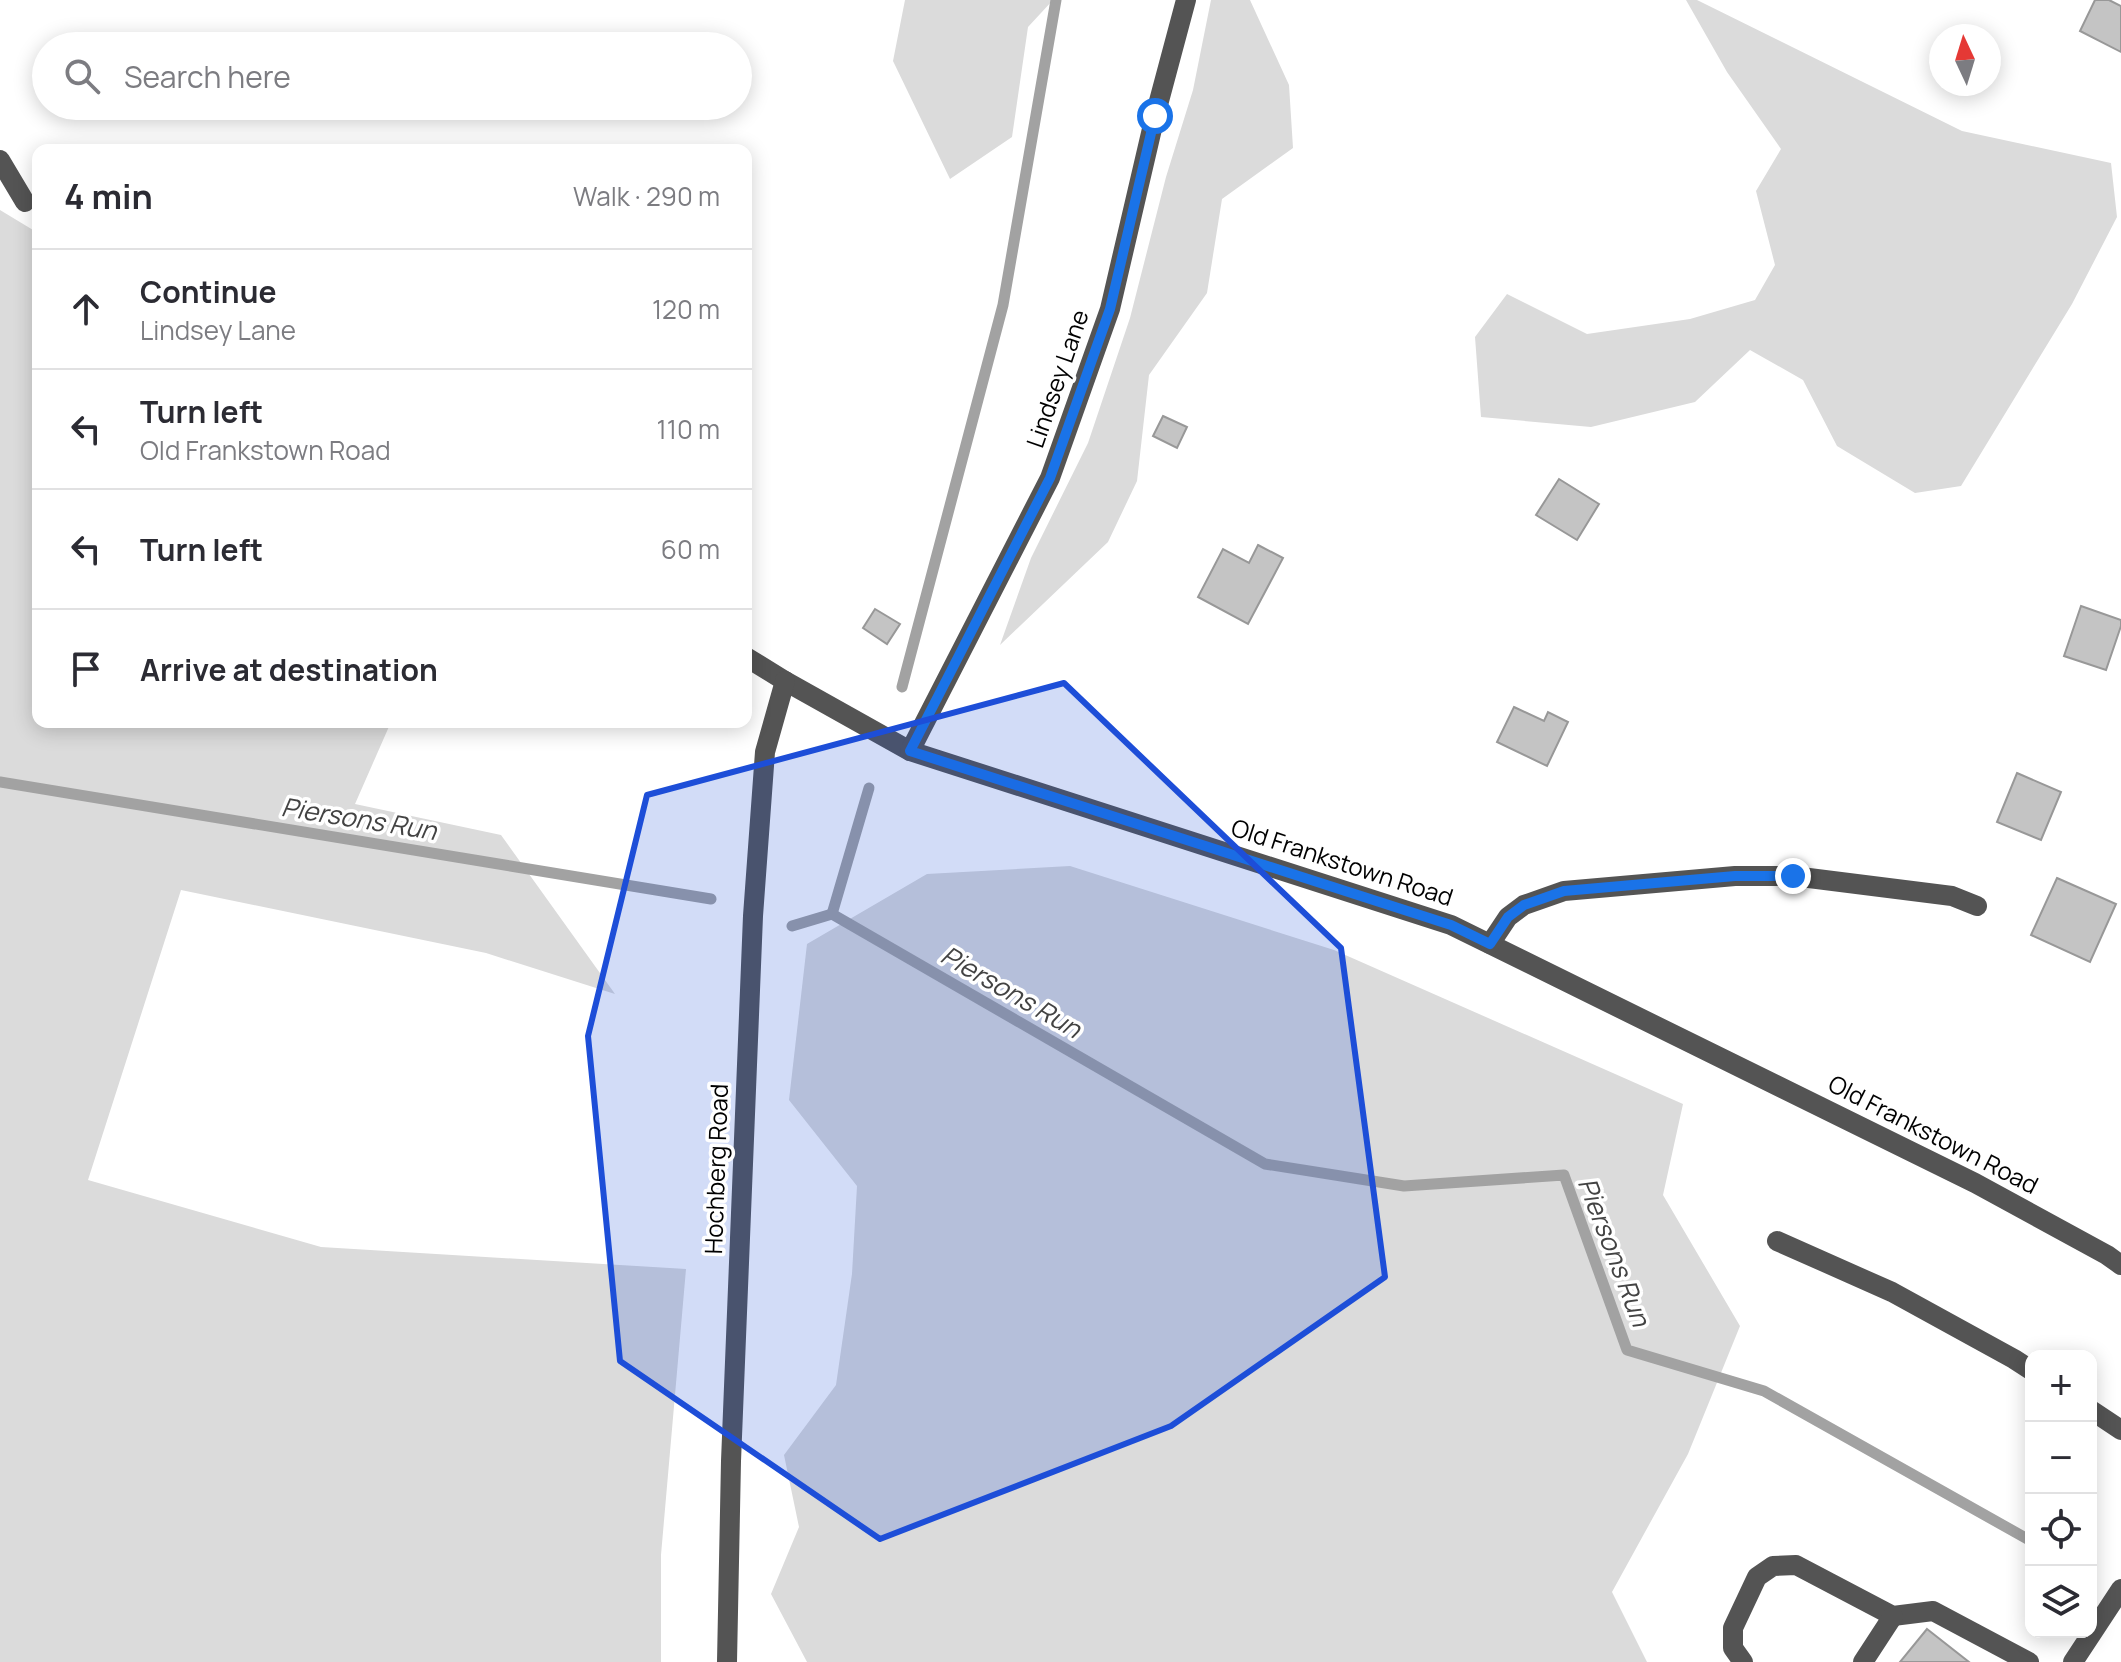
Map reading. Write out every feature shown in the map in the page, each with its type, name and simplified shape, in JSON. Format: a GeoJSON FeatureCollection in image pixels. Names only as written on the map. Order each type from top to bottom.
{"type":"FeatureCollection","features":[{"type":"Feature","properties":{"kind":"street","name":"Lindsey Lane"},"geometry":{"type":"LineString","coordinates":[[910,751],[1050,478],[1110,309],[1186,0]]}},
{"type":"Feature","properties":{"kind":"street"},"geometry":{"type":"LineString","coordinates":[[0,160],[32,206]]}},
{"type":"Feature","properties":{"kind":"street"},"geometry":{"type":"LineString","coordinates":[[0,190],[32,206]]}},
{"type":"Feature","properties":{"kind":"street","name":"Old Frankstown Road"},"geometry":{"type":"LineString","coordinates":[[752,661],[910,751],[1451,925],[1975,1183],[2121,1265]]}},
{"type":"Feature","properties":{"kind":"street","name":"Hochberg Road"},"geometry":{"type":"LineString","coordinates":[[727,1662],[731,1461],[753,916],[765,752],[785,681]]}},
{"type":"Feature","properties":{"kind":"street"},"geometry":{"type":"LineString","coordinates":[[1490,944],[1508,917],[1524,905],[1564,891],[1735,876],[1793,876],[1952,896],[1977,906]]}},
{"type":"Feature","properties":{"kind":"street"},"geometry":{"type":"LineString","coordinates":[[1777,1241],[1892,1292],[2025,1366]]}},
{"type":"Feature","properties":{"kind":"street"},"geometry":{"type":"LineString","coordinates":[[2097,1414],[2121,1430]]}},
{"type":"Feature","properties":{"kind":"street"},"geometry":{"type":"LineString","coordinates":[[1743,1662],[1733,1648],[1733,1628],[1757,1577],[1773,1566],[1796,1565],[1893,1616],[1933,1611],[2029,1662]]}},
{"type":"Feature","properties":{"kind":"street"},"geometry":{"type":"LineString","coordinates":[[2073,1662],[2121,1589]]}},
{"type":"Feature","properties":{"kind":"street"},"geometry":{"type":"LineString","coordinates":[[1863,1662],[1893,1616]]}},
{"type":"Feature","properties":{"kind":"highlighted area"},"geometry":{"type":"Polygon","coordinates":[[[1064,683],[1341,948],[1385,1277],[1171,1426],[880,1539],[620,1361],[588,1036],[647,795],[1064,683]]]}},
{"type":"Feature","properties":{"kind":"shaded area"},"geometry":{"type":"Polygon","coordinates":[[[905,0],[1053,0],[1028,27],[1012,137],[950,179],[893,61],[905,0]]]}},
{"type":"Feature","properties":{"kind":"shaded area"},"geometry":{"type":"Polygon","coordinates":[[[1211,0],[1250,0],[1289,85],[1293,148],[1222,199],[1207,293],[1149,375],[1137,481],[1108,542],[1000,645],[1031,558],[1088,443],[1130,318],[1166,177],[1193,90],[1211,0]]]}},
{"type":"Feature","properties":{"kind":"shaded area"},"geometry":{"type":"Polygon","coordinates":[[[1686,0],[1697,0],[1962,131],[2111,163],[2117,217],[2072,304],[1961,486],[1915,493],[1837,446],[1803,380],[1750,350],[1695,402],[1591,427],[1481,417],[1475,337],[1507,294],[1587,334],[1690,319],[1755,300],[1775,265],[1756,191],[1781,149],[1727,72],[1686,0]]]}},
{"type":"Feature","properties":{"kind":"shaded area"},"geometry":{"type":"Polygon","coordinates":[[[0,210],[32,229],[32,728],[388,728],[355,804],[501,835],[615,994],[486,953],[181,890],[88,1180],[321,1247],[686,1269],[661,1555],[661,1662],[0,1662],[0,210]]]}},
{"type":"Feature","properties":{"kind":"shaded area"},"geometry":{"type":"Polygon","coordinates":[[[1070,866],[1334,950],[1683,1104],[1663,1195],[1740,1326],[1688,1454],[1612,1592],[1647,1662],[807,1662],[771,1594],[799,1527],[784,1455],[836,1385],[852,1274],[857,1186],[789,1100],[807,944],[927,874],[1070,866]]]}},
{"type":"Feature","properties":{"kind":"building"},"geometry":{"type":"Polygon","coordinates":[[[2095,0],[2109,0],[2121,6],[2121,52],[2080,31],[2095,0]]]}},
{"type":"Feature","properties":{"kind":"building"},"geometry":{"type":"Polygon","coordinates":[[[1163,416],[1187,427],[1177,448],[1153,436],[1163,416]]]}},
{"type":"Feature","properties":{"kind":"building"},"geometry":{"type":"Polygon","coordinates":[[[1559,479],[1599,504],[1577,540],[1536,515],[1559,479]]]}},
{"type":"Feature","properties":{"kind":"building"},"geometry":{"type":"Polygon","coordinates":[[[1258,545],[1283,558],[1248,624],[1198,597],[1223,549],[1249,563],[1258,545]]]}},
{"type":"Feature","properties":{"kind":"building"},"geometry":{"type":"Polygon","coordinates":[[[2081,606],[2121,620],[2106,670],[2064,656],[2081,606]]]}},
{"type":"Feature","properties":{"kind":"building"},"geometry":{"type":"Polygon","coordinates":[[[875,609],[900,624],[887,644],[863,628],[875,609]]]}},
{"type":"Feature","properties":{"kind":"building"},"geometry":{"type":"Polygon","coordinates":[[[1514,707],[1544,721],[1548,712],[1568,722],[1547,766],[1497,742],[1514,707]]]}},
{"type":"Feature","properties":{"kind":"building"},"geometry":{"type":"Polygon","coordinates":[[[2017,773],[2061,792],[2041,840],[1997,822],[2017,773]]]}},
{"type":"Feature","properties":{"kind":"building"},"geometry":{"type":"Polygon","coordinates":[[[2057,878],[2116,904],[2090,962],[2031,935],[2057,878]]]}},
{"type":"Feature","properties":{"kind":"building"},"geometry":{"type":"Polygon","coordinates":[[[1927,1629],[1969,1662],[1900,1662],[1927,1629]]]}},
{"type":"Feature","properties":{"kind":"waterway"},"geometry":{"type":"LineString","coordinates":[[902,687],[1003,305],[1056,0]]}},
{"type":"Feature","properties":{"kind":"waterway","name":"Piersons Run"},"geometry":{"type":"LineString","coordinates":[[0,782],[711,899]]}},
{"type":"Feature","properties":{"kind":"waterway"},"geometry":{"type":"LineString","coordinates":[[832,914],[869,788]]}},
{"type":"Feature","properties":{"kind":"waterway","name":"Piersons Run"},"geometry":{"type":"LineString","coordinates":[[792,926],[832,914],[1265,1164],[1404,1186],[1564,1175],[1627,1350],[1764,1391],[2025,1538]]}},
{"type":"Feature","properties":{"kind":"route"},"geometry":{"type":"LineString","coordinates":[[1155,116],[1110,309],[1050,478],[910,751],[1451,925],[1490,944],[1508,917],[1524,905],[1564,891],[1735,876],[1793,876]]}}]}
